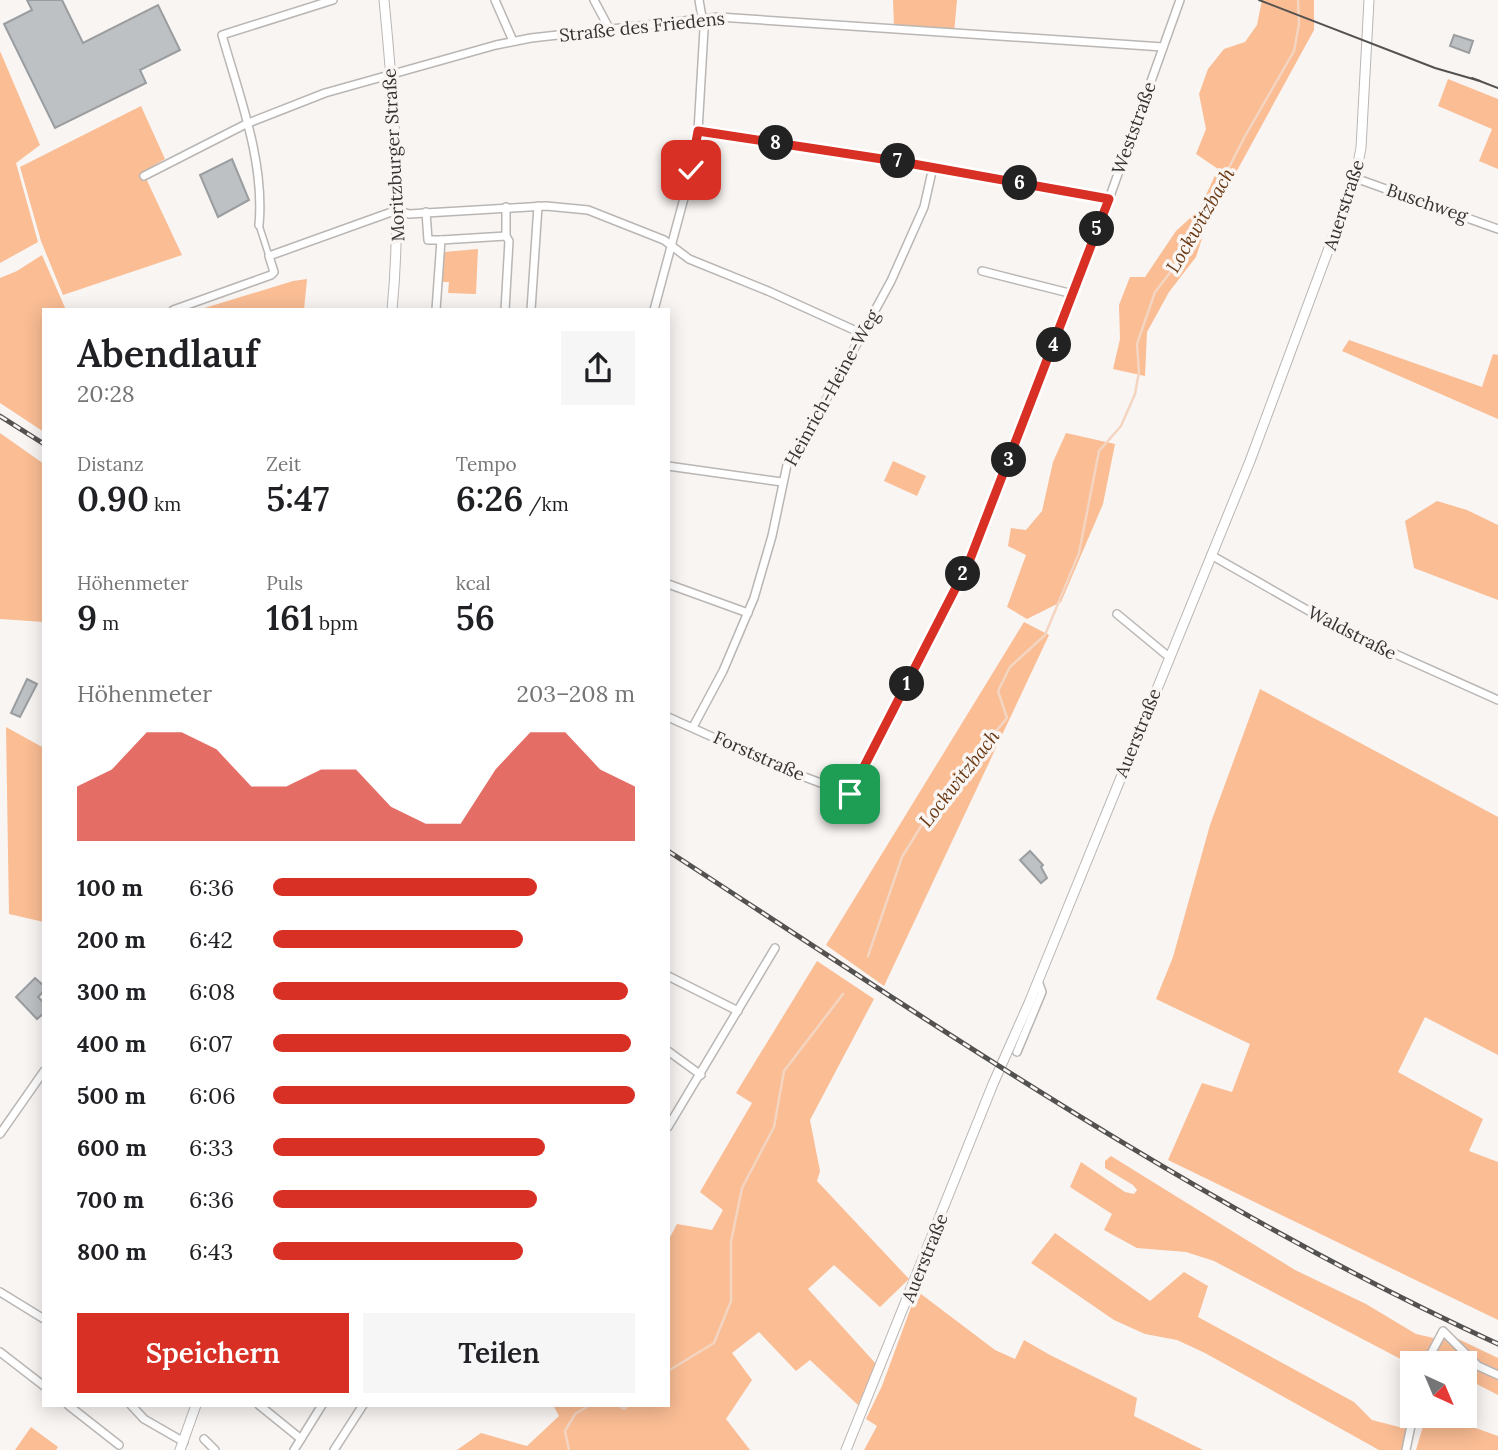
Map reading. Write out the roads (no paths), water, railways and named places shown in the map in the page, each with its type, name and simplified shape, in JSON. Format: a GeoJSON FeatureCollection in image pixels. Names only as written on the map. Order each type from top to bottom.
{"type":"FeatureCollection","features":[{"type":"Feature","properties":{"kind":"street"},"geometry":{"type":"LineString","coordinates":[[179,308],[274,272],[259,225],[259,185],[222,35],[333,0]]}},
{"type":"Feature","properties":{"kind":"street","name":"Moritzburger Straße"},"geometry":{"type":"LineString","coordinates":[[384,0],[397,210],[398,255],[392,308]]}},
{"type":"Feature","properties":{"kind":"street"},"geometry":{"type":"LineString","coordinates":[[495,0],[513,41]]}},
{"type":"Feature","properties":{"kind":"street"},"geometry":{"type":"LineString","coordinates":[[594,0],[610,30]]}},
{"type":"Feature","properties":{"kind":"street"},"geometry":{"type":"LineString","coordinates":[[655,308],[691,172],[698,131],[704,17],[699,0]]}},
{"type":"Feature","properties":{"kind":"street","name":"Weststraße"},"geometry":{"type":"LineString","coordinates":[[844,806],[969,562],[1073,295],[1180,0]]}},
{"type":"Feature","properties":{"kind":"street","name":"Auerstraße"},"geometry":{"type":"LineString","coordinates":[[846,1450],[1306,316],[1355,178],[1362,135],[1369,0]]}},
{"type":"Feature","properties":{"kind":"street","name":"Straße des Friedens"},"geometry":{"type":"LineString","coordinates":[[144,176],[246,124],[325,93],[513,41],[704,17],[1163,47]]}},
{"type":"Feature","properties":{"kind":"street"},"geometry":{"type":"LineString","coordinates":[[698,131],[933,167],[1109,199]]}},
{"type":"Feature","properties":{"kind":"street","name":"Heinrich-Heine-Weg"},"geometry":{"type":"LineString","coordinates":[[693,727],[723,671],[748,613],[772,536],[782,482],[788,465],[863,334],[917,225],[933,167]]}},
{"type":"Feature","properties":{"kind":"street","name":"Buschweg"},"geometry":{"type":"LineString","coordinates":[[1355,178],[1498,229]]}},
{"type":"Feature","properties":{"kind":"street"},"geometry":{"type":"LineString","coordinates":[[269,256],[397,210],[409,214],[538,206],[588,210],[664,240],[689,259],[768,290],[863,334]]}},
{"type":"Feature","properties":{"kind":"street"},"geometry":{"type":"LineString","coordinates":[[531,308],[538,206]]}},
{"type":"Feature","properties":{"kind":"street"},"geometry":{"type":"LineString","coordinates":[[505,308],[509,241],[506,236],[506,207]]}},
{"type":"Feature","properties":{"kind":"street"},"geometry":{"type":"LineString","coordinates":[[426,212],[428,240],[506,236]]}},
{"type":"Feature","properties":{"kind":"street"},"geometry":{"type":"LineString","coordinates":[[436,308],[441,240]]}},
{"type":"Feature","properties":{"kind":"street"},"geometry":{"type":"LineString","coordinates":[[982,271],[1073,295]]}},
{"type":"Feature","properties":{"kind":"street"},"geometry":{"type":"LineString","coordinates":[[670,466],[782,482]]}},
{"type":"Feature","properties":{"kind":"street","name":"Waldstraße"},"geometry":{"type":"LineString","coordinates":[[1211,555],[1344,631],[1498,700]]}},
{"type":"Feature","properties":{"kind":"street"},"geometry":{"type":"LineString","coordinates":[[670,585],[748,613]]}},
{"type":"Feature","properties":{"kind":"street"},"geometry":{"type":"LineString","coordinates":[[1117,614],[1169,657]]}},
{"type":"Feature","properties":{"kind":"street","name":"Forststraße"},"geometry":{"type":"LineString","coordinates":[[670,718],[786,770],[850,794]]}},
{"type":"Feature","properties":{"kind":"street"},"geometry":{"type":"LineString","coordinates":[[670,1124],[775,948]]}},
{"type":"Feature","properties":{"kind":"street"},"geometry":{"type":"LineString","coordinates":[[670,977],[738,1011]]}},
{"type":"Feature","properties":{"kind":"street"},"geometry":{"type":"LineString","coordinates":[[1017,1052],[1042,992],[1038,981]]}},
{"type":"Feature","properties":{"kind":"street"},"geometry":{"type":"LineString","coordinates":[[670,1052],[701,1075]]}},
{"type":"Feature","properties":{"kind":"street"},"geometry":{"type":"LineString","coordinates":[[0,1134],[42,1074]]}},
{"type":"Feature","properties":{"kind":"street"},"geometry":{"type":"LineString","coordinates":[[0,1292],[42,1318]]}},
{"type":"Feature","properties":{"kind":"street"},"geometry":{"type":"LineString","coordinates":[[1432,1351],[1443,1331],[1463,1351]]}},
{"type":"Feature","properties":{"kind":"street"},"geometry":{"type":"LineString","coordinates":[[0,1352],[42,1384]]}},
{"type":"Feature","properties":{"kind":"street"},"geometry":{"type":"LineString","coordinates":[[1477,1365],[1498,1375]]}},
{"type":"Feature","properties":{"kind":"street"},"geometry":{"type":"LineString","coordinates":[[71,1407],[119,1445]]}},
{"type":"Feature","properties":{"kind":"street"},"geometry":{"type":"LineString","coordinates":[[133,1407],[147,1421],[182,1446],[195,1407]]}},
{"type":"Feature","properties":{"kind":"street"},"geometry":{"type":"LineString","coordinates":[[261,1407],[301,1439]]}},
{"type":"Feature","properties":{"kind":"street"},"geometry":{"type":"LineString","coordinates":[[294,1450],[321,1407]]}},
{"type":"Feature","properties":{"kind":"street"},"geometry":{"type":"LineString","coordinates":[[334,1450],[362,1407]]}},
{"type":"Feature","properties":{"kind":"street"},"geometry":{"type":"LineString","coordinates":[[1406,1450],[1411,1428]]}},
{"type":"Feature","properties":{"kind":"street"},"geometry":{"type":"LineString","coordinates":[[204,1439],[215,1450]]}},
{"type":"Feature","properties":{"kind":"waterway","name":"Lockwitzbach"},"geometry":{"type":"LineString","coordinates":[[868,956],[902,857],[936,802],[1007,718],[998,691],[1010,667],[1045,635],[1079,553],[1099,451],[1121,426],[1135,394],[1139,372],[1137,344],[1155,292],[1186,252],[1244,138],[1294,51],[1299,24],[1298,0]]}},
{"type":"Feature","properties":{"kind":"waterway","name":"Lockwitzbach"},"geometry":{"type":"LineString","coordinates":[[670,1370],[714,1343],[731,1301],[731,1242],[742,1188],[774,1127],[784,1071],[843,994]]}},
{"type":"Feature","properties":{"kind":"waterway","name":"Lockwitzbach"},"geometry":{"type":"LineString","coordinates":[[569,1450],[565,1431],[575,1414],[587,1407]]}},
{"type":"Feature","properties":{"kind":"waterway","name":"Lockwitzbach"},"geometry":{"type":"LineString","coordinates":[[620,1407],[626,1407]]}},
{"type":"Feature","properties":{"kind":"tram line"},"geometry":{"type":"LineString","coordinates":[[1259,0],[1435,68],[1480,81]]}},
{"type":"Feature","properties":{"kind":"tram line"},"geometry":{"type":"LineString","coordinates":[[1472,78],[1498,88]]}},
{"type":"Feature","properties":{"kind":"railway"},"geometry":{"type":"LineString","coordinates":[[0,416],[42,443]]}},
{"type":"Feature","properties":{"kind":"railway"},"geometry":{"type":"LineString","coordinates":[[670,852],[972,1049],[1177,1175],[1282,1235],[1498,1344]]}}]}
